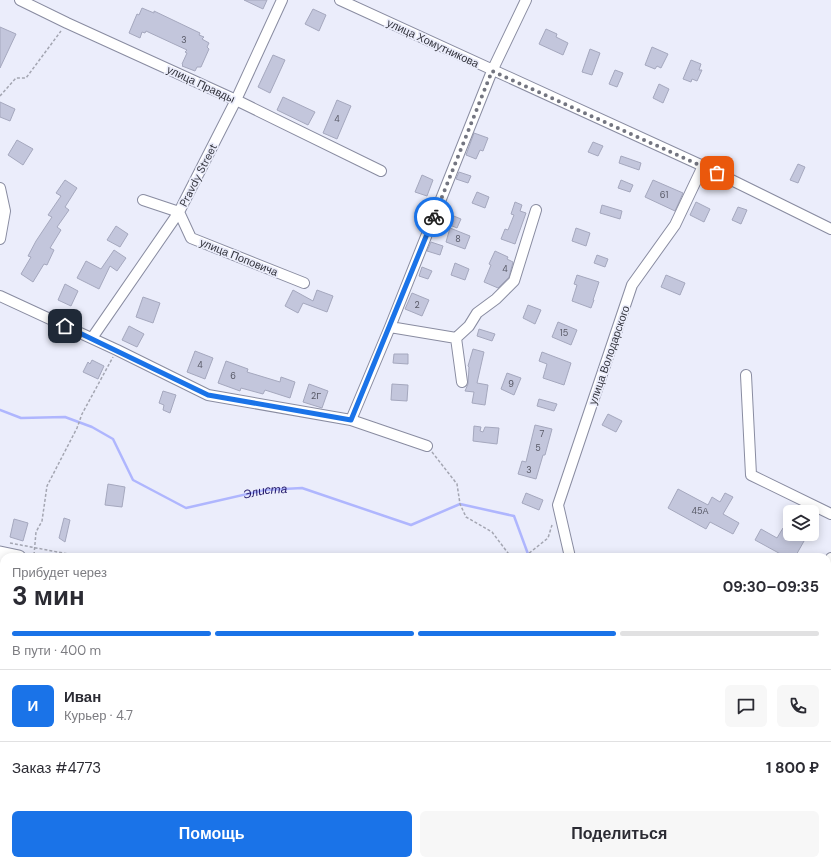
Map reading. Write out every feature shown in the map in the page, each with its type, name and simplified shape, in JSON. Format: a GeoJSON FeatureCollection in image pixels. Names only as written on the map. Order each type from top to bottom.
{"type":"FeatureCollection","features":[{"type":"Feature","properties":{"kind":"street","name":"улица Правды"},"geometry":{"type":"LineString","coordinates":[[20,0],[236,100],[381,171]]}},
{"type":"Feature","properties":{"kind":"street","name":"Pravdy Street"},"geometry":{"type":"LineString","coordinates":[[92,338],[178,212],[236,100],[282,0]]}},
{"type":"Feature","properties":{"kind":"street","name":"улица Хомутникова"},"geometry":{"type":"LineString","coordinates":[[340,0],[492,71],[703,166],[831,229]]}},
{"type":"Feature","properties":{"kind":"street"},"geometry":{"type":"LineString","coordinates":[[351,420],[390,327],[492,71],[526,0]]}},
{"type":"Feature","properties":{"kind":"street","name":"улица Володарского"},"geometry":{"type":"LineString","coordinates":[[569,553],[558,505],[632,285],[675,225],[703,166]]}},
{"type":"Feature","properties":{"kind":"street"},"geometry":{"type":"LineString","coordinates":[[0,188],[5,211],[0,239]]}},
{"type":"Feature","properties":{"kind":"street"},"geometry":{"type":"LineString","coordinates":[[143,200],[178,212]]}},
{"type":"Feature","properties":{"kind":"street"},"geometry":{"type":"LineString","coordinates":[[456,338],[469,326],[477,313],[496,299],[514,281],[536,210]]}},
{"type":"Feature","properties":{"kind":"street","name":"улица Поповича"},"geometry":{"type":"LineString","coordinates":[[178,212],[191,238],[304,283]]}},
{"type":"Feature","properties":{"kind":"street"},"geometry":{"type":"LineString","coordinates":[[0,296],[92,338],[208,395],[351,420],[427,446]]}},
{"type":"Feature","properties":{"kind":"street"},"geometry":{"type":"LineString","coordinates":[[390,327],[456,338]]}},
{"type":"Feature","properties":{"kind":"street"},"geometry":{"type":"LineString","coordinates":[[456,338],[462,382]]}},
{"type":"Feature","properties":{"kind":"street"},"geometry":{"type":"LineString","coordinates":[[746,375],[751,475],[831,514]]}},
{"type":"Feature","properties":{"kind":"path"},"geometry":{"type":"LineString","coordinates":[[0,96],[16,78],[26,78],[67,23]]}},
{"type":"Feature","properties":{"kind":"path"},"geometry":{"type":"LineString","coordinates":[[35,553],[36,532],[42,521],[47,486],[77,428],[81,417],[117,350]]}},
{"type":"Feature","properties":{"kind":"path"},"geometry":{"type":"LineString","coordinates":[[427,446],[457,484],[460,504],[466,517],[492,532],[508,553]]}},
{"type":"Feature","properties":{"kind":"path"},"geometry":{"type":"LineString","coordinates":[[529,553],[548,538],[552,525]]}},
{"type":"Feature","properties":{"kind":"path"},"geometry":{"type":"LineString","coordinates":[[4,548],[36,548],[63,553]]}},
{"type":"Feature","properties":{"kind":"building"},"geometry":{"type":"Polygon","coordinates":[[[244,0],[267,0],[263,9],[244,0]]]}},
{"type":"Feature","properties":{"kind":"building"},"geometry":{"type":"Polygon","coordinates":[[[142,8],[154,13],[154,11],[200,33],[199,35],[204,37],[202,39],[209,43],[207,47],[209,49],[201,67],[197,67],[195,71],[182,66],[187,53],[185,52],[187,50],[146,31],[145,33],[142,32],[140,38],[129,33],[137,14],[139,15],[142,8]]]}},
{"type":"Feature","properties":{"kind":"building"},"geometry":{"type":"Polygon","coordinates":[[[313,9],[326,15],[319,31],[305,24],[313,9]]]}},
{"type":"Feature","properties":{"kind":"building"},"geometry":{"type":"Polygon","coordinates":[[[0,27],[16,34],[0,68],[0,27]]]}},
{"type":"Feature","properties":{"kind":"building"},"geometry":{"type":"Polygon","coordinates":[[[546,29],[557,34],[556,37],[568,43],[563,55],[539,44],[546,29]]]}},
{"type":"Feature","properties":{"kind":"building"},"geometry":{"type":"Polygon","coordinates":[[[652,47],[668,54],[661,68],[657,66],[655,69],[645,65],[652,47]]]}},
{"type":"Feature","properties":{"kind":"building"},"geometry":{"type":"Polygon","coordinates":[[[590,49],[600,53],[592,75],[582,72],[590,49]]]}},
{"type":"Feature","properties":{"kind":"building"},"geometry":{"type":"Polygon","coordinates":[[[273,55],[285,60],[270,93],[258,87],[273,55]]]}},
{"type":"Feature","properties":{"kind":"building"},"geometry":{"type":"Polygon","coordinates":[[[691,60],[701,64],[699,70],[702,70],[697,81],[692,79],[691,82],[683,79],[691,60]]]}},
{"type":"Feature","properties":{"kind":"building"},"geometry":{"type":"Polygon","coordinates":[[[615,70],[623,73],[617,87],[609,84],[615,70]]]}},
{"type":"Feature","properties":{"kind":"building"},"geometry":{"type":"Polygon","coordinates":[[[659,84],[669,89],[663,103],[653,98],[659,84]]]}},
{"type":"Feature","properties":{"kind":"building"},"geometry":{"type":"Polygon","coordinates":[[[283,97],[315,112],[308,125],[277,110],[283,97]]]}},
{"type":"Feature","properties":{"kind":"building"},"geometry":{"type":"Polygon","coordinates":[[[337,100],[351,106],[337,139],[323,133],[337,100]]]}},
{"type":"Feature","properties":{"kind":"building"},"geometry":{"type":"Polygon","coordinates":[[[0,102],[15,109],[10,121],[0,117],[0,102]]]}},
{"type":"Feature","properties":{"kind":"building"},"geometry":{"type":"Polygon","coordinates":[[[474,133],[488,138],[483,151],[480,150],[476,159],[466,155],[474,133]]]}},
{"type":"Feature","properties":{"kind":"building"},"geometry":{"type":"Polygon","coordinates":[[[17,140],[33,149],[23,165],[8,155],[17,140]]]}},
{"type":"Feature","properties":{"kind":"building"},"geometry":{"type":"Polygon","coordinates":[[[593,142],[603,146],[598,156],[588,152],[593,142]]]}},
{"type":"Feature","properties":{"kind":"building"},"geometry":{"type":"Polygon","coordinates":[[[621,156],[641,163],[639,170],[619,163],[621,156]]]}},
{"type":"Feature","properties":{"kind":"building"},"geometry":{"type":"Polygon","coordinates":[[[798,164],[805,167],[798,183],[790,180],[798,164]]]}},
{"type":"Feature","properties":{"kind":"building"},"geometry":{"type":"Polygon","coordinates":[[[459,172],[471,176],[468,183],[456,179],[459,172]]]}},
{"type":"Feature","properties":{"kind":"building"},"geometry":{"type":"Polygon","coordinates":[[[422,175],[433,180],[427,196],[415,192],[422,175]]]}},
{"type":"Feature","properties":{"kind":"building"},"geometry":{"type":"Polygon","coordinates":[[[65,180],[77,188],[65,207],[69,210],[57,227],[61,230],[50,248],[54,250],[47,265],[44,264],[33,282],[21,274],[31,257],[28,256],[36,241],[52,217],[48,215],[61,196],[56,193],[65,180]]]}},
{"type":"Feature","properties":{"kind":"building"},"geometry":{"type":"Polygon","coordinates":[[[621,180],[633,185],[630,192],[618,188],[621,180]]]}},
{"type":"Feature","properties":{"kind":"building"},"geometry":{"type":"Polygon","coordinates":[[[653,180],[683,193],[675,211],[645,197],[653,180]]]}},
{"type":"Feature","properties":{"kind":"building"},"geometry":{"type":"Polygon","coordinates":[[[477,192],[489,197],[485,208],[472,203],[477,192]]]}},
{"type":"Feature","properties":{"kind":"building"},"geometry":{"type":"Polygon","coordinates":[[[515,202],[522,205],[520,211],[526,213],[515,244],[501,239],[505,229],[508,230],[514,215],[511,214],[515,202]]]}},
{"type":"Feature","properties":{"kind":"building"},"geometry":{"type":"Polygon","coordinates":[[[696,202],[710,209],[704,222],[690,215],[696,202]]]}},
{"type":"Feature","properties":{"kind":"building"},"geometry":{"type":"Polygon","coordinates":[[[602,205],[622,211],[620,219],[600,213],[602,205]]]}},
{"type":"Feature","properties":{"kind":"building"},"geometry":{"type":"Polygon","coordinates":[[[738,207],[747,210],[741,224],[732,220],[738,207]]]}},
{"type":"Feature","properties":{"kind":"building"},"geometry":{"type":"Polygon","coordinates":[[[444,212],[461,219],[457,228],[440,221],[444,212]]]}},
{"type":"Feature","properties":{"kind":"building"},"geometry":{"type":"Polygon","coordinates":[[[116,226],[128,234],[120,247],[107,240],[116,226]]]}},
{"type":"Feature","properties":{"kind":"building"},"geometry":{"type":"Polygon","coordinates":[[[450,228],[470,236],[465,249],[446,242],[450,228]]]}},
{"type":"Feature","properties":{"kind":"building"},"geometry":{"type":"Polygon","coordinates":[[[576,228],[590,233],[586,246],[572,241],[576,228]]]}},
{"type":"Feature","properties":{"kind":"building"},"geometry":{"type":"Polygon","coordinates":[[[431,242],[443,246],[440,255],[427,251],[431,242]]]}},
{"type":"Feature","properties":{"kind":"building"},"geometry":{"type":"Polygon","coordinates":[[[114,250],[126,258],[117,271],[110,266],[99,289],[77,278],[86,261],[101,269],[114,250]]]}},
{"type":"Feature","properties":{"kind":"building"},"geometry":{"type":"Polygon","coordinates":[[[495,251],[508,257],[507,259],[513,262],[509,277],[498,288],[484,282],[491,265],[489,264],[495,251]]]}},
{"type":"Feature","properties":{"kind":"building"},"geometry":{"type":"Polygon","coordinates":[[[597,255],[608,259],[605,267],[594,263],[597,255]]]}},
{"type":"Feature","properties":{"kind":"building"},"geometry":{"type":"Polygon","coordinates":[[[455,263],[469,269],[465,280],[451,275],[455,263]]]}},
{"type":"Feature","properties":{"kind":"building"},"geometry":{"type":"Polygon","coordinates":[[[422,267],[432,271],[428,279],[419,276],[422,267]]]}},
{"type":"Feature","properties":{"kind":"building"},"geometry":{"type":"Polygon","coordinates":[[[577,275],[599,282],[591,308],[572,301],[577,285],[574,284],[577,275]]]}},
{"type":"Feature","properties":{"kind":"building"},"geometry":{"type":"Polygon","coordinates":[[[666,275],[685,283],[680,295],[661,287],[666,275]]]}},
{"type":"Feature","properties":{"kind":"building"},"geometry":{"type":"Polygon","coordinates":[[[65,284],[78,291],[71,306],[58,300],[65,284]]]}},
{"type":"Feature","properties":{"kind":"building"},"geometry":{"type":"Polygon","coordinates":[[[293,290],[313,301],[317,290],[333,296],[327,312],[303,303],[298,313],[285,306],[293,290]]]}},
{"type":"Feature","properties":{"kind":"building"},"geometry":{"type":"Polygon","coordinates":[[[412,293],[429,300],[422,316],[405,309],[412,293]]]}},
{"type":"Feature","properties":{"kind":"building"},"geometry":{"type":"Polygon","coordinates":[[[143,297],[160,303],[153,323],[136,317],[143,297]]]}},
{"type":"Feature","properties":{"kind":"building"},"geometry":{"type":"Polygon","coordinates":[[[528,305],[541,310],[535,324],[523,318],[528,305]]]}},
{"type":"Feature","properties":{"kind":"building"},"geometry":{"type":"Polygon","coordinates":[[[558,322],[577,330],[571,345],[552,337],[558,322]]]}},
{"type":"Feature","properties":{"kind":"building"},"geometry":{"type":"Polygon","coordinates":[[[129,326],[144,334],[137,347],[122,340],[129,326]]]}},
{"type":"Feature","properties":{"kind":"building"},"geometry":{"type":"Polygon","coordinates":[[[479,329],[495,334],[492,341],[477,336],[479,329]]]}},
{"type":"Feature","properties":{"kind":"building"},"geometry":{"type":"Polygon","coordinates":[[[473,349],[484,352],[477,383],[488,385],[485,405],[472,403],[474,392],[465,391],[468,384],[468,366],[473,349]]]}},
{"type":"Feature","properties":{"kind":"building"},"geometry":{"type":"Polygon","coordinates":[[[195,351],[213,358],[205,379],[187,372],[195,351]]]}},
{"type":"Feature","properties":{"kind":"building"},"geometry":{"type":"Polygon","coordinates":[[[542,352],[571,363],[564,385],[543,378],[547,364],[539,361],[542,352]]]}},
{"type":"Feature","properties":{"kind":"building"},"geometry":{"type":"Polygon","coordinates":[[[394,354],[408,354],[408,364],[393,363],[394,354]]]}},
{"type":"Feature","properties":{"kind":"building"},"geometry":{"type":"Polygon","coordinates":[[[92,360],[104,366],[98,379],[83,372],[88,362],[90,364],[92,360]]]}},
{"type":"Feature","properties":{"kind":"building"},"geometry":{"type":"Polygon","coordinates":[[[226,361],[248,369],[247,372],[280,382],[281,377],[295,382],[290,398],[265,390],[263,394],[241,388],[240,391],[218,383],[226,361]]]}},
{"type":"Feature","properties":{"kind":"building"},"geometry":{"type":"Polygon","coordinates":[[[507,373],[521,378],[514,395],[501,389],[507,373]]]}},
{"type":"Feature","properties":{"kind":"building"},"geometry":{"type":"Polygon","coordinates":[[[309,384],[328,391],[322,408],[303,402],[309,384]]]}},
{"type":"Feature","properties":{"kind":"building"},"geometry":{"type":"Polygon","coordinates":[[[392,384],[408,385],[407,401],[391,400],[392,384]]]}},
{"type":"Feature","properties":{"kind":"building"},"geometry":{"type":"Polygon","coordinates":[[[163,391],[176,395],[170,413],[163,410],[164,405],[159,403],[163,391]]]}},
{"type":"Feature","properties":{"kind":"building"},"geometry":{"type":"Polygon","coordinates":[[[539,399],[557,404],[554,411],[537,406],[539,399]]]}},
{"type":"Feature","properties":{"kind":"building"},"geometry":{"type":"Polygon","coordinates":[[[608,414],[622,421],[616,432],[602,425],[608,414]]]}},
{"type":"Feature","properties":{"kind":"building"},"geometry":{"type":"Polygon","coordinates":[[[535,425],[552,429],[545,455],[543,455],[536,479],[518,474],[522,461],[526,462],[535,425]]]}},
{"type":"Feature","properties":{"kind":"building"},"geometry":{"type":"Polygon","coordinates":[[[474,426],[481,427],[480,431],[483,432],[485,427],[499,428],[497,444],[473,441],[474,426]]]}},
{"type":"Feature","properties":{"kind":"building"},"geometry":{"type":"Polygon","coordinates":[[[108,484],[125,487],[122,507],[105,505],[108,484]]]}},
{"type":"Feature","properties":{"kind":"building"},"geometry":{"type":"Polygon","coordinates":[[[678,489],[708,505],[712,497],[720,502],[725,493],[733,497],[723,514],[739,523],[733,534],[710,522],[706,529],[668,508],[678,489]]]}},
{"type":"Feature","properties":{"kind":"building"},"geometry":{"type":"Polygon","coordinates":[[[526,493],[543,500],[539,510],[522,503],[526,493]]]}},
{"type":"Feature","properties":{"kind":"building"},"geometry":{"type":"Polygon","coordinates":[[[64,518],[70,520],[65,542],[59,538],[64,518]]]}},
{"type":"Feature","properties":{"kind":"building"},"geometry":{"type":"Polygon","coordinates":[[[14,519],[28,523],[23,541],[10,537],[14,519]]]}},
{"type":"Feature","properties":{"kind":"building"},"geometry":{"type":"Polygon","coordinates":[[[783,528],[783,541],[804,541],[797,553],[779,553],[755,540],[761,529],[777,538],[783,528]]]}},
{"type":"Feature","properties":{"kind":"waterway","name":"Элиста"},"geometry":{"type":"LineString","coordinates":[[0,410],[21,418],[65,417],[92,427],[113,439],[133,480],[186,508],[265,490],[302,488],[411,525],[460,504],[514,516],[528,553]]}},
{"type":"Feature","properties":{"kind":"way so far"},"geometry":{"type":"LineString","coordinates":[[434,217],[492,71],[717,173]]}},
{"type":"Feature","properties":{"kind":"route"},"geometry":{"type":"LineString","coordinates":[[65,326],[208,395],[351,420],[434,217]]}}]}
